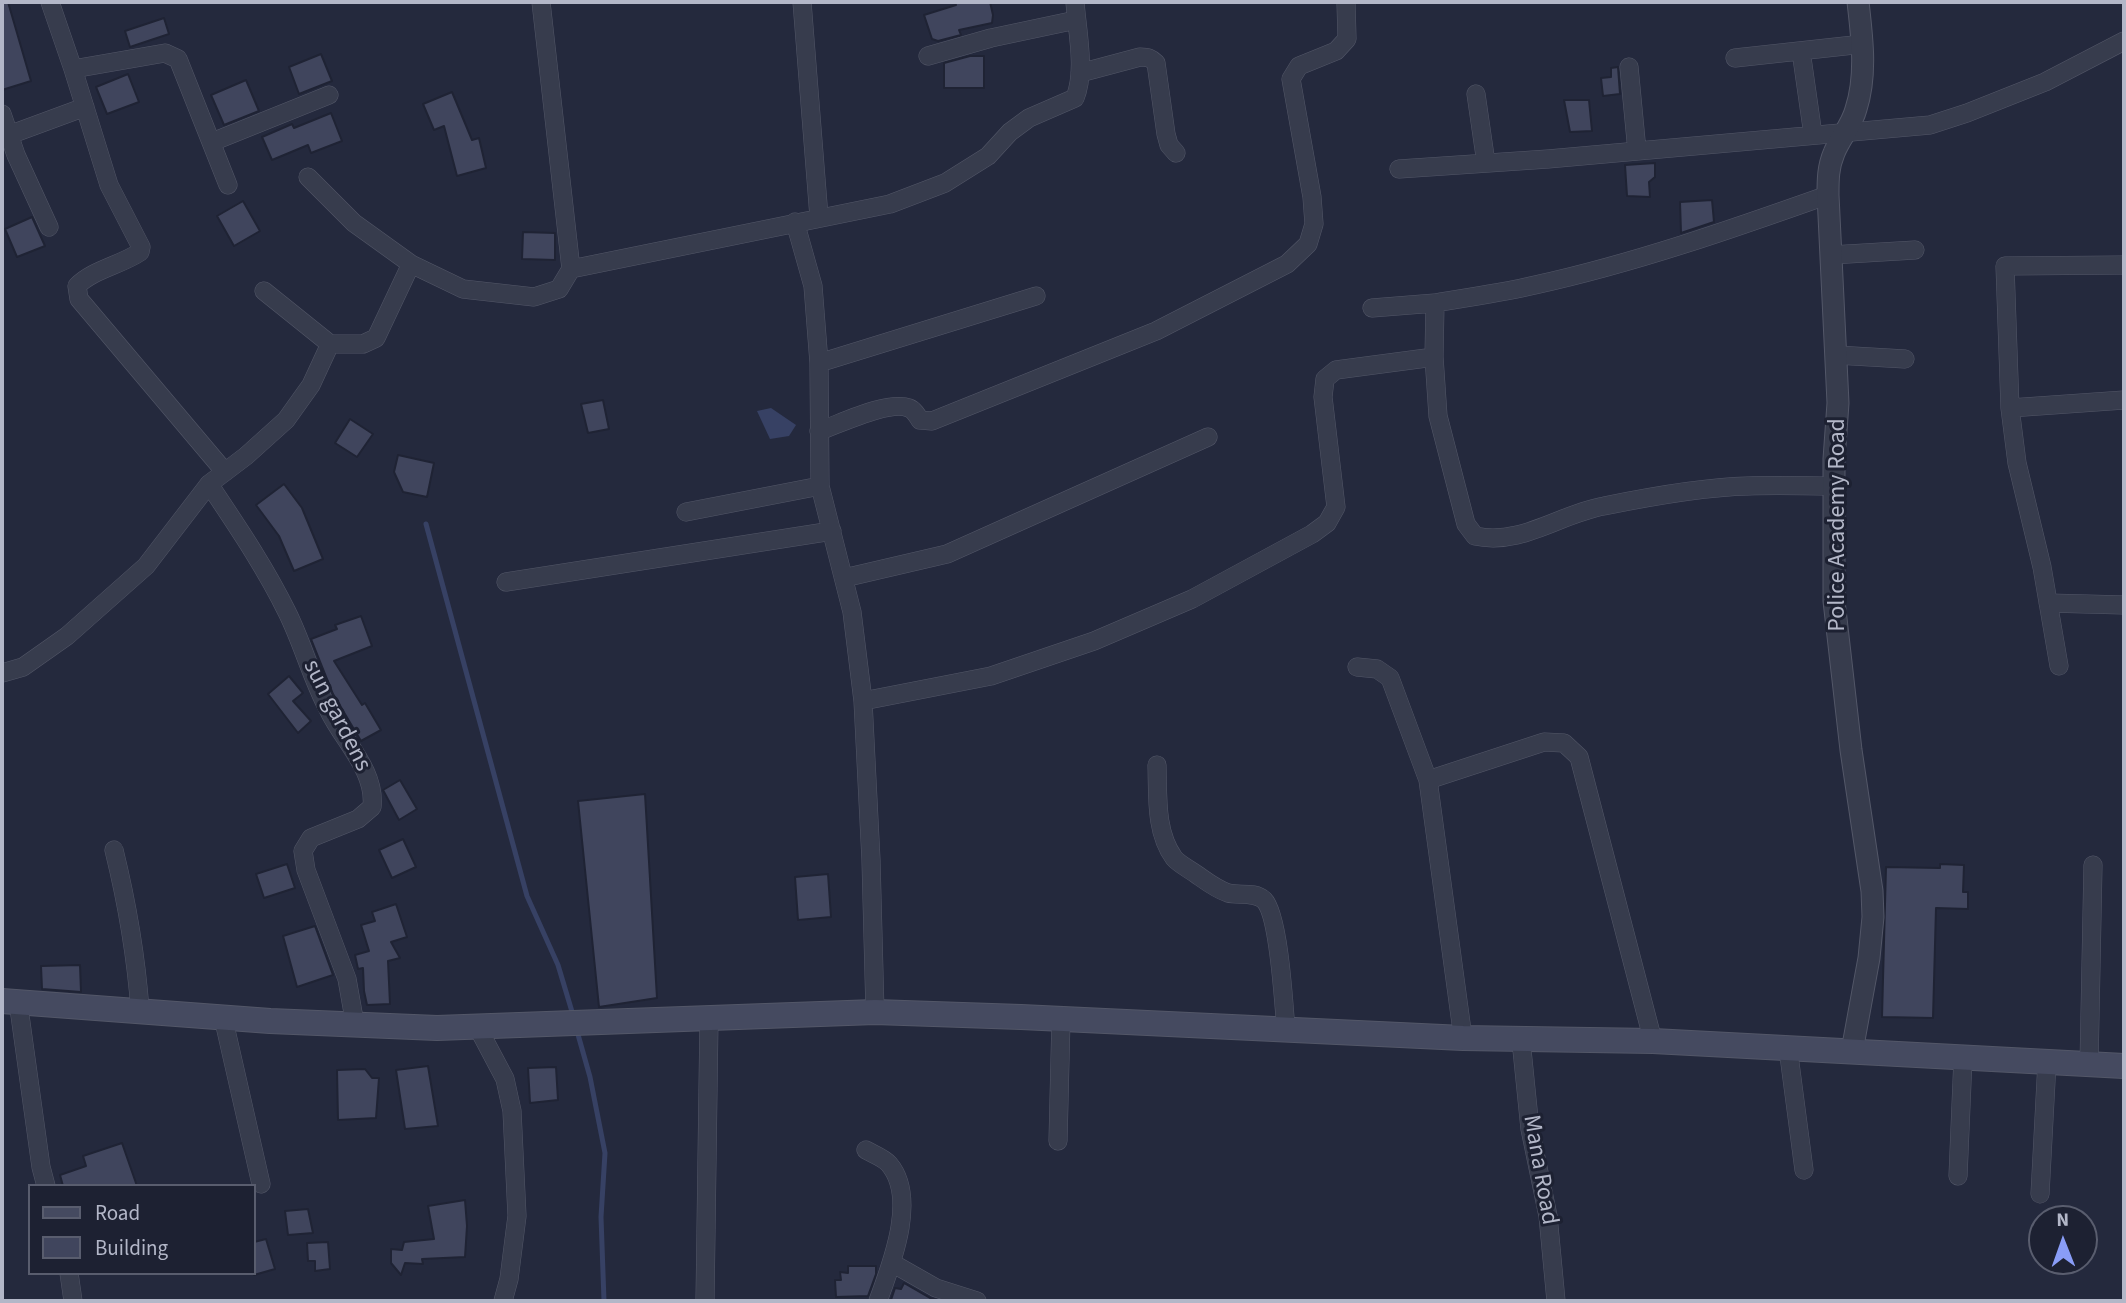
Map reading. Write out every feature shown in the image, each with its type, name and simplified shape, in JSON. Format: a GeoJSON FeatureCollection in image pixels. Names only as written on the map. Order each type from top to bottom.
{"type":"FeatureCollection","features":[{"type":"Feature","properties":{"kind":"main road"},"geometry":{"type":"LineString","coordinates":[[10,1001],[223,1017],[478,1028],[875,1013],[1061,1018],[1463,1038],[1653,1041],[2124,1066]]}},
{"type":"Feature","properties":{"kind":"street"},"geometry":{"type":"LineString","coordinates":[[50,2],[109,185],[141,247],[140,252],[126,261],[83,279],[77,286],[79,299],[225,472]]}},
{"type":"Feature","properties":{"kind":"street"},"geometry":{"type":"LineString","coordinates":[[308,177],[354,223],[411,264],[463,289],[534,297],[559,289],[571,269],[541,2]]}},
{"type":"Feature","properties":{"kind":"street"},"geometry":{"type":"LineString","coordinates":[[802,2],[819,217]]}},
{"type":"Feature","properties":{"kind":"street"},"geometry":{"type":"LineString","coordinates":[[571,269],[890,204],[945,183],[988,156],[1010,132],[1030,118],[1076,97],[1080,73],[1075,2]]}},
{"type":"Feature","properties":{"kind":"street"},"geometry":{"type":"LineString","coordinates":[[819,431],[881,409],[900,406],[912,409],[920,420],[932,421],[1156,331],[1287,264],[1308,244],[1314,224],[1312,197],[1291,79],[1299,66],[1336,51],[1347,39],[1346,2]]}},
{"type":"Feature","properties":{"kind":"street","name":"Police Academy Road"},"geometry":{"type":"LineString","coordinates":[[1852,1051],[1869,958],[1873,917],[1872,891],[1851,750],[1834,601],[1834,486],[1838,403],[1828,172],[1834,152],[1856,113],[1861,90],[1863,44],[1858,2]]}},
{"type":"Feature","properties":{"kind":"street"},"geometry":{"type":"LineString","coordinates":[[928,56],[991,38],[1076,20]]}},
{"type":"Feature","properties":{"kind":"street"},"geometry":{"type":"LineString","coordinates":[[1399,169],[1930,125],[2045,82],[2124,41]]}},
{"type":"Feature","properties":{"kind":"street"},"geometry":{"type":"LineString","coordinates":[[1735,58],[1863,44]]}},
{"type":"Feature","properties":{"kind":"street"},"geometry":{"type":"LineString","coordinates":[[1801,51],[1813,135]]}},
{"type":"Feature","properties":{"kind":"street"},"geometry":{"type":"LineString","coordinates":[[73,69],[165,54],[178,59],[228,185]]}},
{"type":"Feature","properties":{"kind":"street"},"geometry":{"type":"LineString","coordinates":[[1080,73],[1140,57],[1153,60],[1156,63],[1166,134],[1169,145],[1176,153]]}},
{"type":"Feature","properties":{"kind":"street"},"geometry":{"type":"LineString","coordinates":[[1629,67],[1637,151]]}},
{"type":"Feature","properties":{"kind":"street"},"geometry":{"type":"LineString","coordinates":[[1476,94],[1486,163]]}},
{"type":"Feature","properties":{"kind":"street"},"geometry":{"type":"LineString","coordinates":[[212,142],[329,95]]}},
{"type":"Feature","properties":{"kind":"street"},"geometry":{"type":"LineString","coordinates":[[9,135],[85,107]]}},
{"type":"Feature","properties":{"kind":"street"},"geometry":{"type":"LineString","coordinates":[[2,114],[50,227]]}},
{"type":"Feature","properties":{"kind":"street"},"geometry":{"type":"LineString","coordinates":[[1371,308],[1434,303],[1534,285],[1629,261],[1828,195]]}},
{"type":"Feature","properties":{"kind":"street"},"geometry":{"type":"LineString","coordinates":[[795,222],[813,286],[819,363],[820,486],[852,612],[863,701],[875,1013]]}},
{"type":"Feature","properties":{"kind":"street"},"geometry":{"type":"LineString","coordinates":[[1831,255],[1915,250]]}},
{"type":"Feature","properties":{"kind":"street"},"geometry":{"type":"LineString","coordinates":[[264,291],[330,344],[363,344],[376,338],[411,264]]}},
{"type":"Feature","properties":{"kind":"street"},"geometry":{"type":"LineString","coordinates":[[2059,666],[2042,567],[2017,463],[2010,408],[2005,266],[2124,265]]}},
{"type":"Feature","properties":{"kind":"street"},"geometry":{"type":"LineString","coordinates":[[819,363],[1036,296]]}},
{"type":"Feature","properties":{"kind":"street"},"geometry":{"type":"LineString","coordinates":[[1434,303],[1438,415],[1466,524],[1475,536],[1492,540],[1521,535],[1600,506],[1667,495],[1746,485],[1834,486]]}},
{"type":"Feature","properties":{"kind":"street"},"geometry":{"type":"LineString","coordinates":[[2,673],[23,667],[67,636],[146,566],[209,484],[286,420],[312,384],[330,344]]}},
{"type":"Feature","properties":{"kind":"street"},"geometry":{"type":"LineString","coordinates":[[1836,355],[1905,359]]}},
{"type":"Feature","properties":{"kind":"street"},"geometry":{"type":"LineString","coordinates":[[863,701],[991,676],[1094,641],[1192,599],[1312,534],[1327,523],[1336,507],[1323,397],[1325,379],[1336,370],[1434,357]]}},
{"type":"Feature","properties":{"kind":"street"},"geometry":{"type":"LineString","coordinates":[[2010,408],[2124,400]]}},
{"type":"Feature","properties":{"kind":"street"},"geometry":{"type":"LineString","coordinates":[[844,578],[947,554],[1208,437]]}},
{"type":"Feature","properties":{"kind":"street","name":"sun gardens"},"geometry":{"type":"LineString","coordinates":[[209,484],[252,549],[288,612],[329,711],[368,778],[374,794],[372,807],[358,819],[311,838],[303,851],[306,870],[347,979],[355,1024]]}},
{"type":"Feature","properties":{"kind":"street"},"geometry":{"type":"LineString","coordinates":[[686,512],[820,486]]}},
{"type":"Feature","properties":{"kind":"street"},"geometry":{"type":"LineString","coordinates":[[506,582],[832,531]]}},
{"type":"Feature","properties":{"kind":"street"},"geometry":{"type":"LineString","coordinates":[[2048,603],[2124,605]]}},
{"type":"Feature","properties":{"kind":"street"},"geometry":{"type":"LineString","coordinates":[[1357,667],[1377,669],[1390,678],[1429,780],[1463,1038]]}},
{"type":"Feature","properties":{"kind":"street"},"geometry":{"type":"LineString","coordinates":[[1429,780],[1544,742],[1564,743],[1579,757],[1653,1041]]}},
{"type":"Feature","properties":{"kind":"street"},"geometry":{"type":"LineString","coordinates":[[1157,765],[1159,819],[1165,843],[1176,860],[1212,885],[1229,893],[1256,895],[1264,901],[1270,912],[1279,957],[1286,1031]]}},
{"type":"Feature","properties":{"kind":"street"},"geometry":{"type":"LineString","coordinates":[[114,850],[129,909],[140,1010]]}},
{"type":"Feature","properties":{"kind":"street"},"geometry":{"type":"LineString","coordinates":[[2089,1065],[2093,865]]}},
{"type":"Feature","properties":{"kind":"street"},"geometry":{"type":"LineString","coordinates":[[10,1001],[45,1184]]}},
{"type":"Feature","properties":{"kind":"street"},"geometry":{"type":"LineString","coordinates":[[223,1017],[261,1184]]}},
{"type":"Feature","properties":{"kind":"street"},"geometry":{"type":"LineString","coordinates":[[705,1301],[709,1018]]}},
{"type":"Feature","properties":{"kind":"street"},"geometry":{"type":"LineString","coordinates":[[1058,1141],[1061,1018]]}},
{"type":"Feature","properties":{"kind":"street"},"geometry":{"type":"LineString","coordinates":[[478,1028],[505,1079],[512,1111],[517,1216],[509,1279],[503,1301]]}},
{"type":"Feature","properties":{"kind":"street","name":"Mana Road"},"geometry":{"type":"LineString","coordinates":[[1521,1040],[1530,1129],[1548,1216],[1556,1301]]}},
{"type":"Feature","properties":{"kind":"street"},"geometry":{"type":"LineString","coordinates":[[1788,1048],[1804,1170]]}},
{"type":"Feature","properties":{"kind":"street"},"geometry":{"type":"LineString","coordinates":[[1958,1176],[1963,1058]]}},
{"type":"Feature","properties":{"kind":"street"},"geometry":{"type":"LineString","coordinates":[[2040,1194],[2048,1062]]}},
{"type":"Feature","properties":{"kind":"street"},"geometry":{"type":"LineString","coordinates":[[866,1150],[887,1162],[897,1176],[902,1195],[900,1230],[892,1263],[878,1301]]}},
{"type":"Feature","properties":{"kind":"street"},"geometry":{"type":"LineString","coordinates":[[892,1263],[936,1288],[977,1301]]}},
{"type":"Feature","properties":{"kind":"street"},"geometry":{"type":"LineString","coordinates":[[69,1275],[74,1301]]}},
{"type":"Feature","properties":{"kind":"water"},"geometry":{"type":"Polygon","coordinates":[[[771,408],[796,425],[789,436],[770,439],[757,411],[771,408]]]}},
{"type":"Feature","properties":{"kind":"building"},"geometry":{"type":"Polygon","coordinates":[[[2,2],[8,2],[31,81],[2,90],[2,2]]]}},
{"type":"Feature","properties":{"kind":"building"},"geometry":{"type":"Polygon","coordinates":[[[955,2],[990,2],[992,23],[959,30],[961,35],[938,41],[932,39],[924,15],[956,5],[955,2]]]}},
{"type":"Feature","properties":{"kind":"building"},"geometry":{"type":"Polygon","coordinates":[[[164,18],[169,34],[130,47],[125,31],[164,18]]]}},
{"type":"Feature","properties":{"kind":"building"},"geometry":{"type":"Polygon","coordinates":[[[321,54],[332,81],[299,94],[289,67],[321,54]]]}},
{"type":"Feature","properties":{"kind":"building"},"geometry":{"type":"Polygon","coordinates":[[[970,56],[984,56],[984,88],[944,88],[944,63],[970,56]]]}},
{"type":"Feature","properties":{"kind":"building"},"geometry":{"type":"Polygon","coordinates":[[[1618,67],[1620,94],[1603,96],[1601,78],[1611,77],[1611,68],[1618,67]]]}},
{"type":"Feature","properties":{"kind":"building"},"geometry":{"type":"Polygon","coordinates":[[[128,74],[139,102],[107,114],[96,87],[128,74]]]}},
{"type":"Feature","properties":{"kind":"building"},"geometry":{"type":"Polygon","coordinates":[[[246,80],[259,111],[224,125],[211,95],[246,80]]]}},
{"type":"Feature","properties":{"kind":"building"},"geometry":{"type":"Polygon","coordinates":[[[452,92],[472,140],[479,138],[486,168],[457,176],[444,126],[434,130],[423,104],[452,92]]]}},
{"type":"Feature","properties":{"kind":"building"},"geometry":{"type":"Polygon","coordinates":[[[1564,100],[1589,100],[1592,131],[1570,132],[1564,100]]]}},
{"type":"Feature","properties":{"kind":"building"},"geometry":{"type":"Polygon","coordinates":[[[331,113],[342,141],[311,153],[308,145],[272,160],[262,137],[292,124],[294,128],[331,113]]]}},
{"type":"Feature","properties":{"kind":"building"},"geometry":{"type":"Polygon","coordinates":[[[1655,163],[1655,177],[1649,182],[1650,197],[1627,196],[1625,165],[1655,163]]]}},
{"type":"Feature","properties":{"kind":"building"},"geometry":{"type":"Polygon","coordinates":[[[1712,200],[1714,222],[1681,233],[1680,202],[1712,200]]]}},
{"type":"Feature","properties":{"kind":"building"},"geometry":{"type":"Polygon","coordinates":[[[243,201],[260,231],[234,246],[217,216],[243,201]]]}},
{"type":"Feature","properties":{"kind":"building"},"geometry":{"type":"Polygon","coordinates":[[[32,217],[45,246],[17,257],[5,229],[32,217]]]}},
{"type":"Feature","properties":{"kind":"building"},"geometry":{"type":"Polygon","coordinates":[[[523,232],[555,233],[555,260],[522,259],[523,232]]]}},
{"type":"Feature","properties":{"kind":"building"},"geometry":{"type":"Polygon","coordinates":[[[603,400],[609,429],[588,433],[581,404],[603,400]]]}},
{"type":"Feature","properties":{"kind":"building"},"geometry":{"type":"Polygon","coordinates":[[[350,419],[373,434],[357,457],[335,443],[350,419]]]}},
{"type":"Feature","properties":{"kind":"building"},"geometry":{"type":"Polygon","coordinates":[[[398,455],[434,463],[427,497],[403,492],[394,472],[398,455]]]}},
{"type":"Feature","properties":{"kind":"building"},"geometry":{"type":"Polygon","coordinates":[[[284,484],[302,508],[323,559],[294,571],[279,536],[256,505],[284,484]]]}},
{"type":"Feature","properties":{"kind":"building"},"geometry":{"type":"Polygon","coordinates":[[[361,616],[372,646],[334,661],[381,730],[361,741],[333,694],[311,639],[337,629],[335,625],[361,616]]]}},
{"type":"Feature","properties":{"kind":"building"},"geometry":{"type":"Polygon","coordinates":[[[289,676],[303,693],[293,701],[311,721],[298,733],[268,694],[289,676]]]}},
{"type":"Feature","properties":{"kind":"building"},"geometry":{"type":"Polygon","coordinates":[[[400,780],[417,809],[399,820],[383,790],[400,780]]]}},
{"type":"Feature","properties":{"kind":"building"},"geometry":{"type":"Polygon","coordinates":[[[645,794],[657,998],[599,1007],[578,801],[645,794]]]}},
{"type":"Feature","properties":{"kind":"building"},"geometry":{"type":"Polygon","coordinates":[[[403,839],[416,867],[392,878],[379,850],[403,839]]]}},
{"type":"Feature","properties":{"kind":"building"},"geometry":{"type":"Polygon","coordinates":[[[287,864],[295,888],[264,898],[256,874],[287,864]]]}},
{"type":"Feature","properties":{"kind":"building"},"geometry":{"type":"Polygon","coordinates":[[[1940,864],[1964,865],[1963,892],[1968,892],[1968,909],[1936,908],[1933,1018],[1882,1017],[1886,867],[1940,868],[1940,864]]]}},
{"type":"Feature","properties":{"kind":"building"},"geometry":{"type":"Polygon","coordinates":[[[828,874],[831,917],[798,920],[795,877],[828,874]]]}},
{"type":"Feature","properties":{"kind":"building"},"geometry":{"type":"Polygon","coordinates":[[[396,904],[407,937],[391,942],[400,958],[388,961],[390,1004],[367,1005],[363,968],[358,969],[355,955],[369,951],[361,925],[375,921],[372,912],[396,904]]]}},
{"type":"Feature","properties":{"kind":"building"},"geometry":{"type":"Polygon","coordinates":[[[315,926],[333,975],[297,987],[283,936],[315,926]]]}},
{"type":"Feature","properties":{"kind":"building"},"geometry":{"type":"Polygon","coordinates":[[[80,965],[81,992],[42,989],[41,966],[80,965]]]}},
{"type":"Feature","properties":{"kind":"building"},"geometry":{"type":"Polygon","coordinates":[[[428,1066],[438,1126],[405,1129],[396,1070],[428,1066]]]}},
{"type":"Feature","properties":{"kind":"building"},"geometry":{"type":"Polygon","coordinates":[[[556,1067],[558,1100],[530,1103],[528,1068],[556,1067]]]}},
{"type":"Feature","properties":{"kind":"building"},"geometry":{"type":"Polygon","coordinates":[[[365,1069],[372,1078],[379,1078],[376,1118],[338,1120],[337,1070],[365,1069]]]}},
{"type":"Feature","properties":{"kind":"building"},"geometry":{"type":"Polygon","coordinates":[[[122,1143],[136,1184],[62,1184],[60,1175],[86,1166],[83,1156],[122,1143]]]}},
{"type":"Feature","properties":{"kind":"building"},"geometry":{"type":"Polygon","coordinates":[[[465,1200],[465,1257],[422,1259],[423,1264],[405,1263],[401,1275],[391,1263],[391,1249],[402,1250],[404,1242],[434,1239],[428,1206],[465,1200]]]}},
{"type":"Feature","properties":{"kind":"building"},"geometry":{"type":"Polygon","coordinates":[[[308,1209],[313,1233],[288,1235],[285,1211],[308,1209]]]}},
{"type":"Feature","properties":{"kind":"building"},"geometry":{"type":"Polygon","coordinates":[[[266,1239],[275,1269],[256,1274],[256,1242],[266,1239]]]}},
{"type":"Feature","properties":{"kind":"building"},"geometry":{"type":"Polygon","coordinates":[[[328,1242],[330,1269],[315,1271],[315,1261],[308,1261],[307,1243],[328,1242]]]}},
{"type":"Feature","properties":{"kind":"building"},"geometry":{"type":"Polygon","coordinates":[[[848,1266],[876,1266],[868,1296],[836,1297],[835,1280],[841,1280],[840,1272],[848,1273],[848,1266]]]}},
{"type":"Feature","properties":{"kind":"building"},"geometry":{"type":"Polygon","coordinates":[[[904,1283],[940,1301],[892,1301],[895,1288],[901,1289],[904,1283]]]}},
{"type":"Feature","properties":{"kind":"waterway"},"geometry":{"type":"LineString","coordinates":[[426,524],[527,896],[558,965],[573,1015]]}},
{"type":"Feature","properties":{"kind":"waterway"},"geometry":{"type":"LineString","coordinates":[[577,1031],[590,1077],[605,1153],[601,1217],[604,1301]]}}]}
